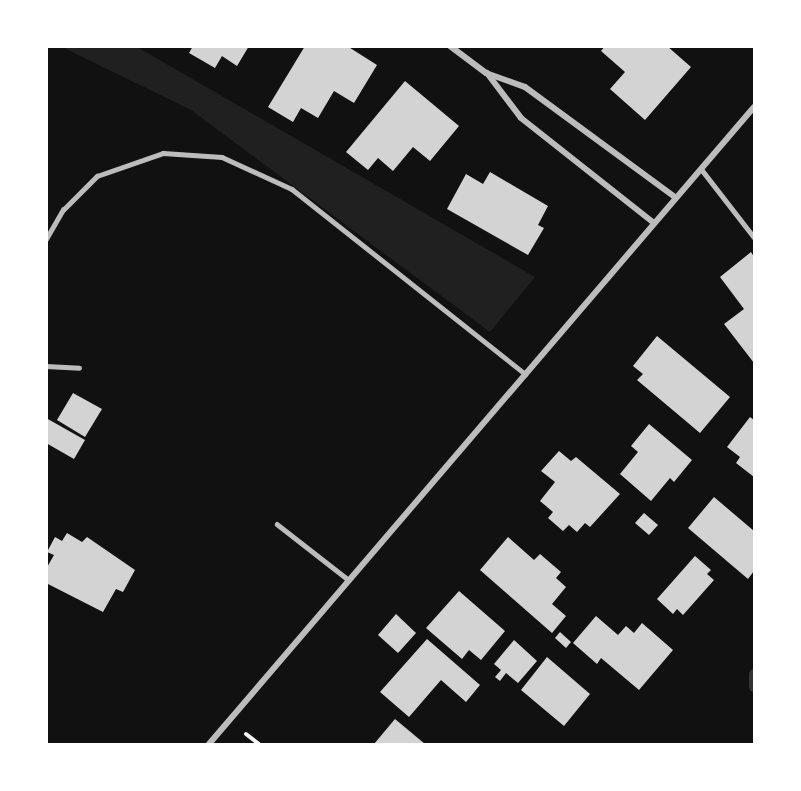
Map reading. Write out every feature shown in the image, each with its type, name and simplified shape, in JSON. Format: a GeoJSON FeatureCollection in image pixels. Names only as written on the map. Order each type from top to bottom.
{"type":"FeatureCollection","features":[{"type":"Feature","properties":{"kind":"street"},"geometry":{"type":"LineString","coordinates":[[450,46],[486,73],[521,118],[654,223]]}},
{"type":"Feature","properties":{"kind":"street"},"geometry":{"type":"LineString","coordinates":[[486,73],[525,87],[676,198]]}},
{"type":"Feature","properties":{"kind":"street"},"geometry":{"type":"LineString","coordinates":[[208,744],[754,107]]}},
{"type":"Feature","properties":{"kind":"lane"},"geometry":{"type":"LineString","coordinates":[[46,239],[63,210],[97,176],[163,153],[222,157],[292,189],[525,374]]}},
{"type":"Feature","properties":{"kind":"lane"},"geometry":{"type":"LineString","coordinates":[[702,170],[754,237]]}},
{"type":"Feature","properties":{"kind":"lane"},"geometry":{"type":"LineString","coordinates":[[46,366],[78,368]]}},
{"type":"Feature","properties":{"kind":"lane"},"geometry":{"type":"LineString","coordinates":[[277,524],[349,580]]}},
{"type":"Feature","properties":{"kind":"shaded area"},"geometry":{"type":"Polygon","coordinates":[[[62,47],[137,47],[535,277],[490,332],[191,110],[62,47]]]}},
{"type":"Feature","properties":{"kind":"building"},"geometry":{"type":"Polygon","coordinates":[[[193,46],[249,46],[237,66],[222,56],[215,68],[189,53],[193,46]]]}},
{"type":"Feature","properties":{"kind":"building"},"geometry":{"type":"Polygon","coordinates":[[[305,46],[347,46],[377,65],[354,103],[334,91],[318,118],[301,108],[293,122],[268,107],[305,46]]]}},
{"type":"Feature","properties":{"kind":"building"},"geometry":{"type":"Polygon","coordinates":[[[605,46],[667,46],[691,67],[645,120],[610,89],[625,72],[601,51],[605,46]]]}},
{"type":"Feature","properties":{"kind":"building"},"geometry":{"type":"Polygon","coordinates":[[[405,81],[459,126],[430,161],[413,147],[393,171],[378,158],[368,170],[346,152],[405,81]]]}},
{"type":"Feature","properties":{"kind":"building"},"geometry":{"type":"Polygon","coordinates":[[[490,172],[548,206],[538,225],[544,228],[528,255],[447,209],[466,174],[483,184],[490,172]]]}},
{"type":"Feature","properties":{"kind":"building"},"geometry":{"type":"Polygon","coordinates":[[[751,252],[754,257],[754,363],[724,324],[744,309],[720,277],[751,252]]]}},
{"type":"Feature","properties":{"kind":"building"},"geometry":{"type":"Polygon","coordinates":[[[657,336],[730,397],[700,433],[637,380],[643,374],[633,366],[657,336]]]}},
{"type":"Feature","properties":{"kind":"building"},"geometry":{"type":"Polygon","coordinates":[[[73,393],[102,409],[85,437],[57,420],[73,393]]]}},
{"type":"Feature","properties":{"kind":"building"},"geometry":{"type":"Polygon","coordinates":[[[750,417],[754,420],[754,477],[736,463],[740,457],[727,447],[750,417]]]}},
{"type":"Feature","properties":{"kind":"building"},"geometry":{"type":"Polygon","coordinates":[[[46,418],[85,440],[74,459],[46,443],[46,418]]]}},
{"type":"Feature","properties":{"kind":"building"},"geometry":{"type":"Polygon","coordinates":[[[649,424],[692,460],[674,482],[670,478],[651,501],[620,474],[638,452],[631,446],[649,424]]]}},
{"type":"Feature","properties":{"kind":"building"},"geometry":{"type":"Polygon","coordinates":[[[559,451],[571,461],[576,457],[620,494],[590,527],[585,523],[577,532],[569,525],[563,531],[548,518],[553,512],[540,501],[555,482],[541,471],[559,451]]]}},
{"type":"Feature","properties":{"kind":"building"},"geometry":{"type":"Polygon","coordinates":[[[714,497],[754,531],[754,571],[748,579],[688,528],[714,497]]]}},
{"type":"Feature","properties":{"kind":"building"},"geometry":{"type":"Polygon","coordinates":[[[644,513],[658,525],[649,535],[635,523],[644,513]]]}},
{"type":"Feature","properties":{"kind":"building"},"geometry":{"type":"Polygon","coordinates":[[[67,533],[82,542],[87,537],[135,570],[123,592],[116,589],[103,612],[46,583],[46,569],[54,555],[47,552],[55,537],[62,541],[67,533]]]}},
{"type":"Feature","properties":{"kind":"building"},"geometry":{"type":"Polygon","coordinates":[[[508,537],[534,560],[540,554],[561,572],[556,578],[566,587],[552,604],[566,616],[552,633],[480,570],[508,537]]]}},
{"type":"Feature","properties":{"kind":"building"},"geometry":{"type":"Polygon","coordinates":[[[695,556],[711,570],[707,574],[714,580],[683,615],[677,609],[673,614],[657,599],[695,556]]]}},
{"type":"Feature","properties":{"kind":"building"},"geometry":{"type":"Polygon","coordinates":[[[459,591],[505,631],[481,660],[469,650],[462,659],[426,628],[459,591]]]}},
{"type":"Feature","properties":{"kind":"building"},"geometry":{"type":"Polygon","coordinates":[[[396,614],[416,633],[398,653],[378,635],[396,614]]]}},
{"type":"Feature","properties":{"kind":"building"},"geometry":{"type":"Polygon","coordinates":[[[596,616],[618,635],[626,626],[634,633],[642,623],[673,650],[639,690],[601,658],[597,664],[573,643],[596,616]]]}},
{"type":"Feature","properties":{"kind":"building"},"geometry":{"type":"Polygon","coordinates":[[[560,632],[571,642],[566,648],[555,638],[560,632]]]}},
{"type":"Feature","properties":{"kind":"building"},"geometry":{"type":"Polygon","coordinates":[[[427,639],[480,685],[466,702],[441,680],[409,717],[380,692],[427,639]]]}},
{"type":"Feature","properties":{"kind":"building"},"geometry":{"type":"Polygon","coordinates":[[[514,640],[537,661],[518,683],[506,673],[500,681],[495,677],[501,670],[494,664],[514,640]]]}},
{"type":"Feature","properties":{"kind":"building"},"geometry":{"type":"Polygon","coordinates":[[[547,657],[590,694],[564,726],[521,690],[547,657]]]}},
{"type":"Feature","properties":{"kind":"building"},"geometry":{"type":"Polygon","coordinates":[[[395,719],[425,744],[374,744],[395,719]]]}},
{"type":"Feature","properties":{"kind":"waterway"},"geometry":{"type":"LineString","coordinates":[[754,674],[754,687]]}}]}
